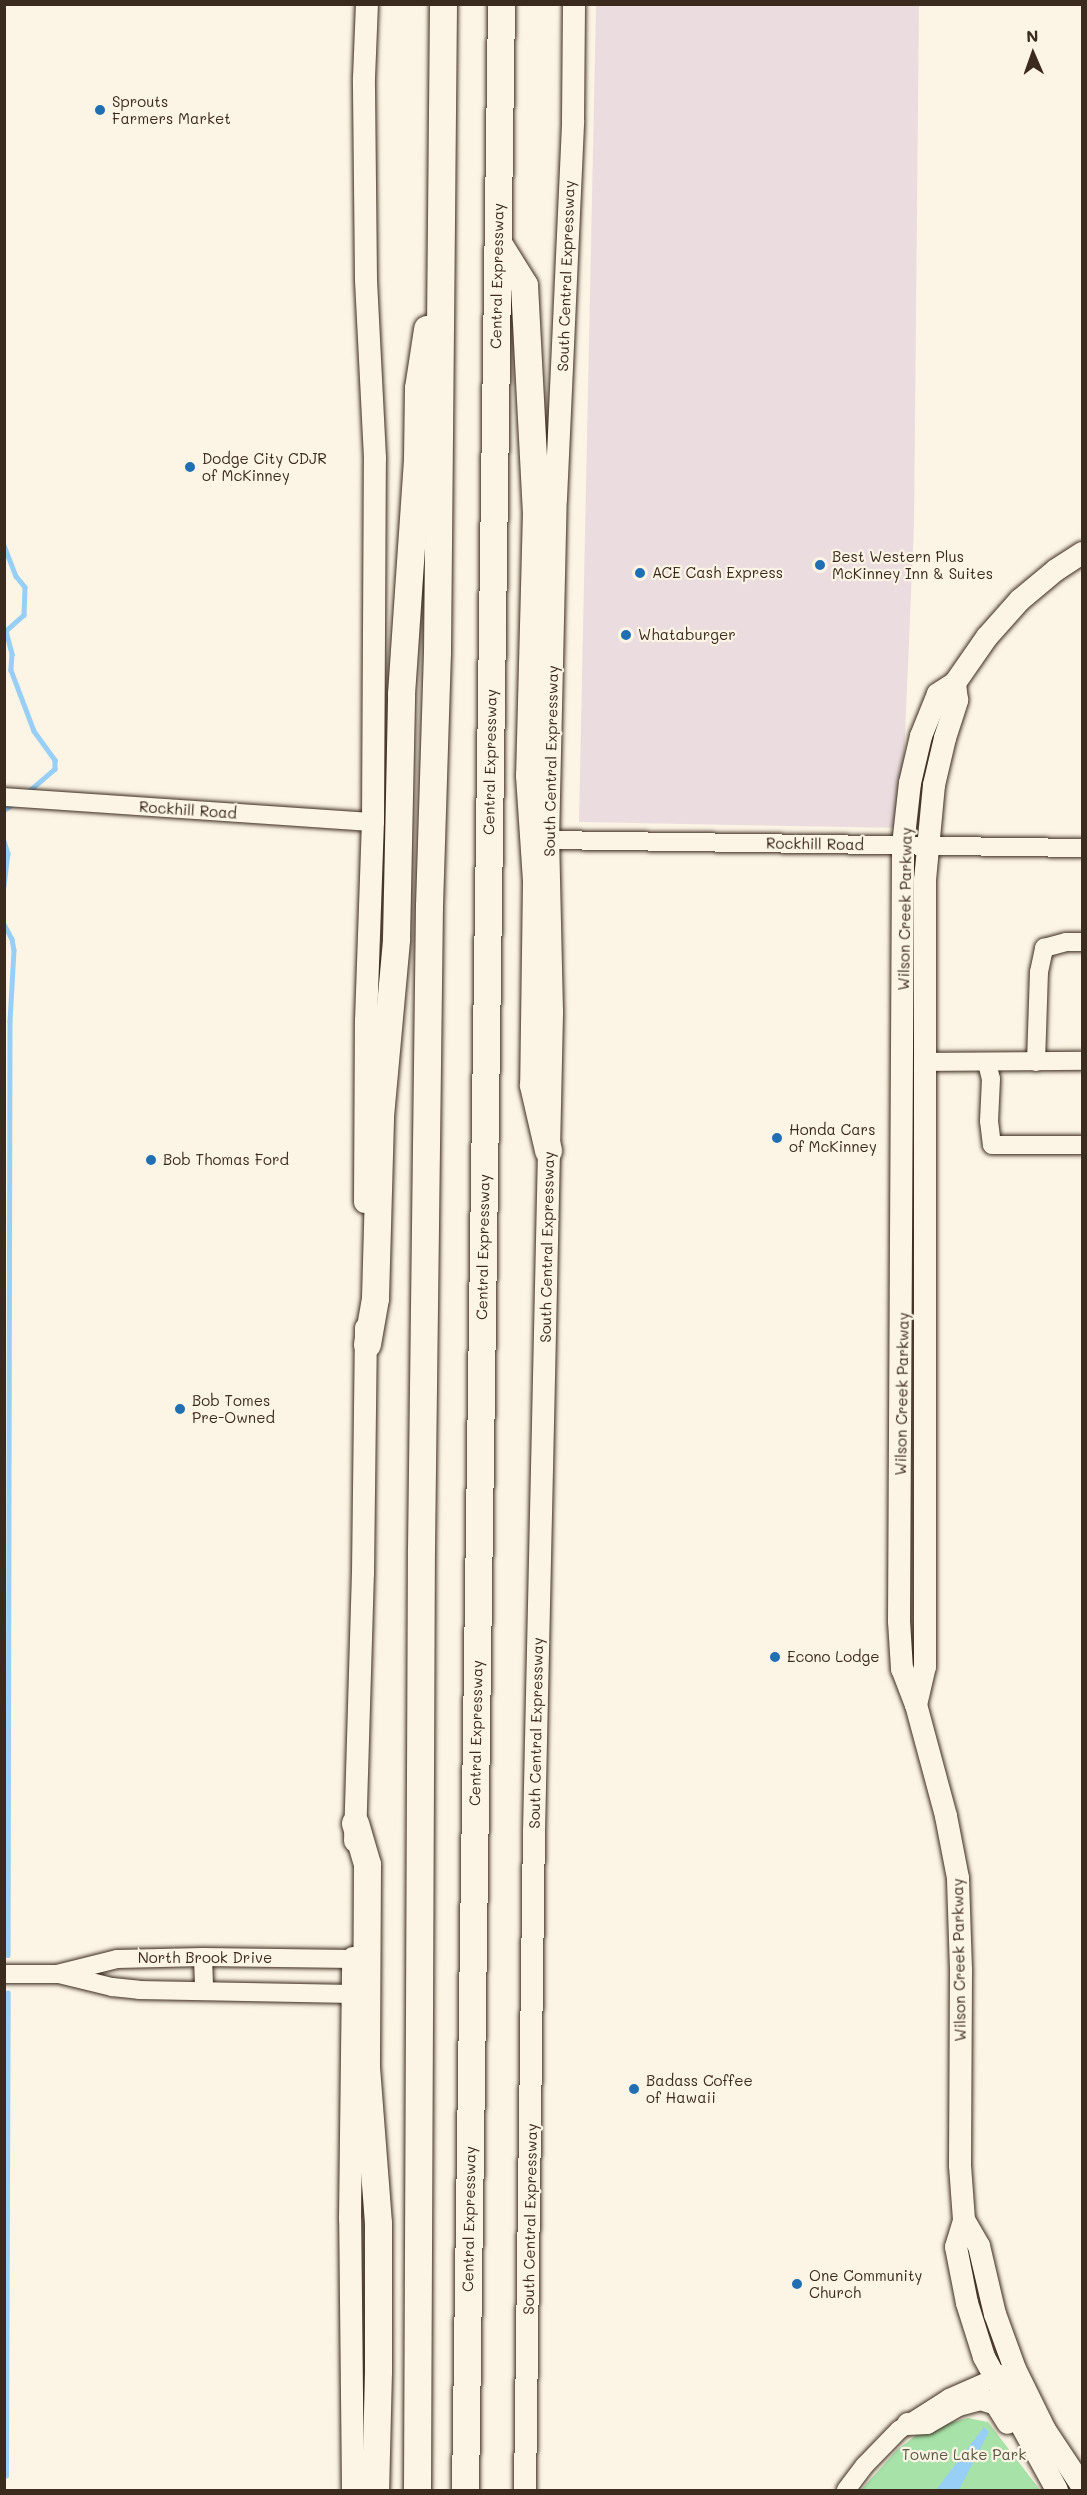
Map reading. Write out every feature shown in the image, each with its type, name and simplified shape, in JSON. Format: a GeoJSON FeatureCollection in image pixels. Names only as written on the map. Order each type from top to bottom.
{"type":"FeatureCollection","features":[{"type":"Feature","properties":{"kind":"highway"},"geometry":{"type":"LineString","coordinates":[[417,2490],[420,1549],[442,232],[443,4]]}},
{"type":"Feature","properties":{"kind":"highway","name":"Central Expressway"},"geometry":{"type":"LineString","coordinates":[[465,2490],[501,4]]}},
{"type":"Feature","properties":{"kind":"highway"},"geometry":{"type":"LineString","coordinates":[[367,1344],[375,1298],[380,1116],[396,939],[401,694],[417,459],[418,388],[442,232]]}},
{"type":"Feature","properties":{"kind":"highway"},"geometry":{"type":"LineString","coordinates":[[498,242],[524,285],[525,297],[536,511],[529,775],[536,882],[533,1085],[548,1150]]}},
{"type":"Feature","properties":{"kind":"highway"},"geometry":{"type":"LineString","coordinates":[[355,1823],[366,1864],[366,2067],[378,2223],[375,2490]]}},
{"type":"Feature","properties":{"kind":"main road"},"geometry":{"type":"LineString","coordinates":[[353,2490],[350,2219],[355,1823],[367,1344],[365,1296],[366,1021],[373,822],[375,458],[366,279],[364,78],[367,4]]}},
{"type":"Feature","properties":{"kind":"main road","name":"South Central Expressway"},"geometry":{"type":"LineString","coordinates":[[525,2490],[535,1785],[552,1012],[548,840],[556,499],[573,120],[571,8]]}},
{"type":"Feature","properties":{"kind":"main road"},"geometry":{"type":"LineString","coordinates":[[955,683],[987,637],[1020,600],[1056,570],[1083,553]]}},
{"type":"Feature","properties":{"kind":"main road","name":"Wilson Creek Parkway"},"geometry":{"type":"LineString","coordinates":[[916,1705],[925,1667],[926,846],[934,785],[957,700],[955,683],[938,694],[921,735],[910,783],[903,845],[903,1221],[899,1621],[902,1669],[916,1705],[946,1816],[958,1878],[961,1970],[960,2165],[963,2220],[956,2247],[962,2278],[984,2357],[1006,2372],[1083,2486]]}},
{"type":"Feature","properties":{"kind":"main road","name":"Wilson Creek Parkway"},"geometry":{"type":"LineString","coordinates":[[1006,2372],[1017,2422],[1057,2490]]}},
{"type":"Feature","properties":{"kind":"main road"},"geometry":{"type":"LineString","coordinates":[[908,2424],[927,2423],[966,2402],[981,2399],[992,2401],[1000,2409],[1051,2490]]}},
{"type":"Feature","properties":{"kind":"street","name":"Rockhill Road"},"geometry":{"type":"LineString","coordinates":[[4,797],[373,822]]}},
{"type":"Feature","properties":{"kind":"street","name":"Rockhill Road"},"geometry":{"type":"LineString","coordinates":[[548,840],[1083,848]]}},
{"type":"Feature","properties":{"kind":"street"},"geometry":{"type":"LineString","coordinates":[[1036,1062],[1039,972],[1044,948],[1066,942],[1083,942]]}},
{"type":"Feature","properties":{"kind":"street"},"geometry":{"type":"LineString","coordinates":[[924,1062],[1083,1061]]}},
{"type":"Feature","properties":{"kind":"street"},"geometry":{"type":"LineString","coordinates":[[987,1063],[991,1079],[989,1121],[992,1145],[1083,1145]]}},
{"type":"Feature","properties":{"kind":"street"},"geometry":{"type":"LineString","coordinates":[[203,1957],[204,1990]]}},
{"type":"Feature","properties":{"kind":"street","name":"North Brook Drive"},"geometry":{"type":"LineString","coordinates":[[57,1974],[117,1959],[203,1957],[354,1959]]}},
{"type":"Feature","properties":{"kind":"street","name":"North Brook Drive"},"geometry":{"type":"LineString","coordinates":[[4,1974],[57,1974],[112,1987],[353,1994]]}},
{"type":"Feature","properties":{"kind":"street"},"geometry":{"type":"LineString","coordinates":[[846,2490],[885,2443],[908,2424],[941,2403],[1006,2372]]}},
{"type":"Feature","properties":{"kind":"shaded area"},"geometry":{"type":"Polygon","coordinates":[[[596,5],[919,5],[914,525],[901,828],[579,822],[596,5]]]}},
{"type":"Feature","properties":{"kind":"green space","name":"Towne Lake Park"},"geometry":{"type":"Polygon","coordinates":[[[968,2418],[988,2422],[1040,2490],[861,2490],[897,2450],[923,2430],[968,2418]]]}},
{"type":"Feature","properties":{"kind":"water"},"geometry":{"type":"Polygon","coordinates":[[[984,2427],[989,2432],[959,2490],[936,2490],[984,2427]]]}},
{"type":"Feature","properties":{"kind":"waterway"},"geometry":{"type":"LineString","coordinates":[[4,545],[16,576],[25,587],[24,615],[6,631],[12,654],[11,670],[34,731],[55,760],[55,769],[27,793]]}},
{"type":"Feature","properties":{"kind":"waterway"},"geometry":{"type":"LineString","coordinates":[[4,810],[13,804]]}},
{"type":"Feature","properties":{"kind":"waterway"},"geometry":{"type":"LineString","coordinates":[[4,841],[8,853],[4,887]]}},
{"type":"Feature","properties":{"kind":"waterway"},"geometry":{"type":"LineString","coordinates":[[4,924],[12,939],[14,950],[10,1021],[8,1955]]}},
{"type":"Feature","properties":{"kind":"waterway"},"geometry":{"type":"LineString","coordinates":[[6,2476],[8,1993]]}},
{"type":"Feature","properties":{"kind":"place","name":"Sprouts Farmers Market"},"geometry":{"type":"Point","coordinates":[100,110]}},
{"type":"Feature","properties":{"kind":"place","name":"Dodge City CDJR of McKinney"},"geometry":{"type":"Point","coordinates":[190,467]}},
{"type":"Feature","properties":{"kind":"place","name":"Best Western Plus McKinney Inn & Suites"},"geometry":{"type":"Point","coordinates":[820,565]}},
{"type":"Feature","properties":{"kind":"place","name":"ACE Cash Express"},"geometry":{"type":"Point","coordinates":[640,573]}},
{"type":"Feature","properties":{"kind":"place","name":"Whataburger"},"geometry":{"type":"Point","coordinates":[626,635]}},
{"type":"Feature","properties":{"kind":"place","name":"Honda Cars of McKinney"},"geometry":{"type":"Point","coordinates":[777,1138]}},
{"type":"Feature","properties":{"kind":"place","name":"Bob Thomas Ford"},"geometry":{"type":"Point","coordinates":[151,1160]}},
{"type":"Feature","properties":{"kind":"place","name":"Bob Tomes Pre-Owned"},"geometry":{"type":"Point","coordinates":[180,1409]}},
{"type":"Feature","properties":{"kind":"place","name":"Econo Lodge"},"geometry":{"type":"Point","coordinates":[775,1657]}},
{"type":"Feature","properties":{"kind":"place","name":"Badass Coffee of Hawaii"},"geometry":{"type":"Point","coordinates":[634,2089]}},
{"type":"Feature","properties":{"kind":"place","name":"One Community Church"},"geometry":{"type":"Point","coordinates":[797,2284]}}]}
